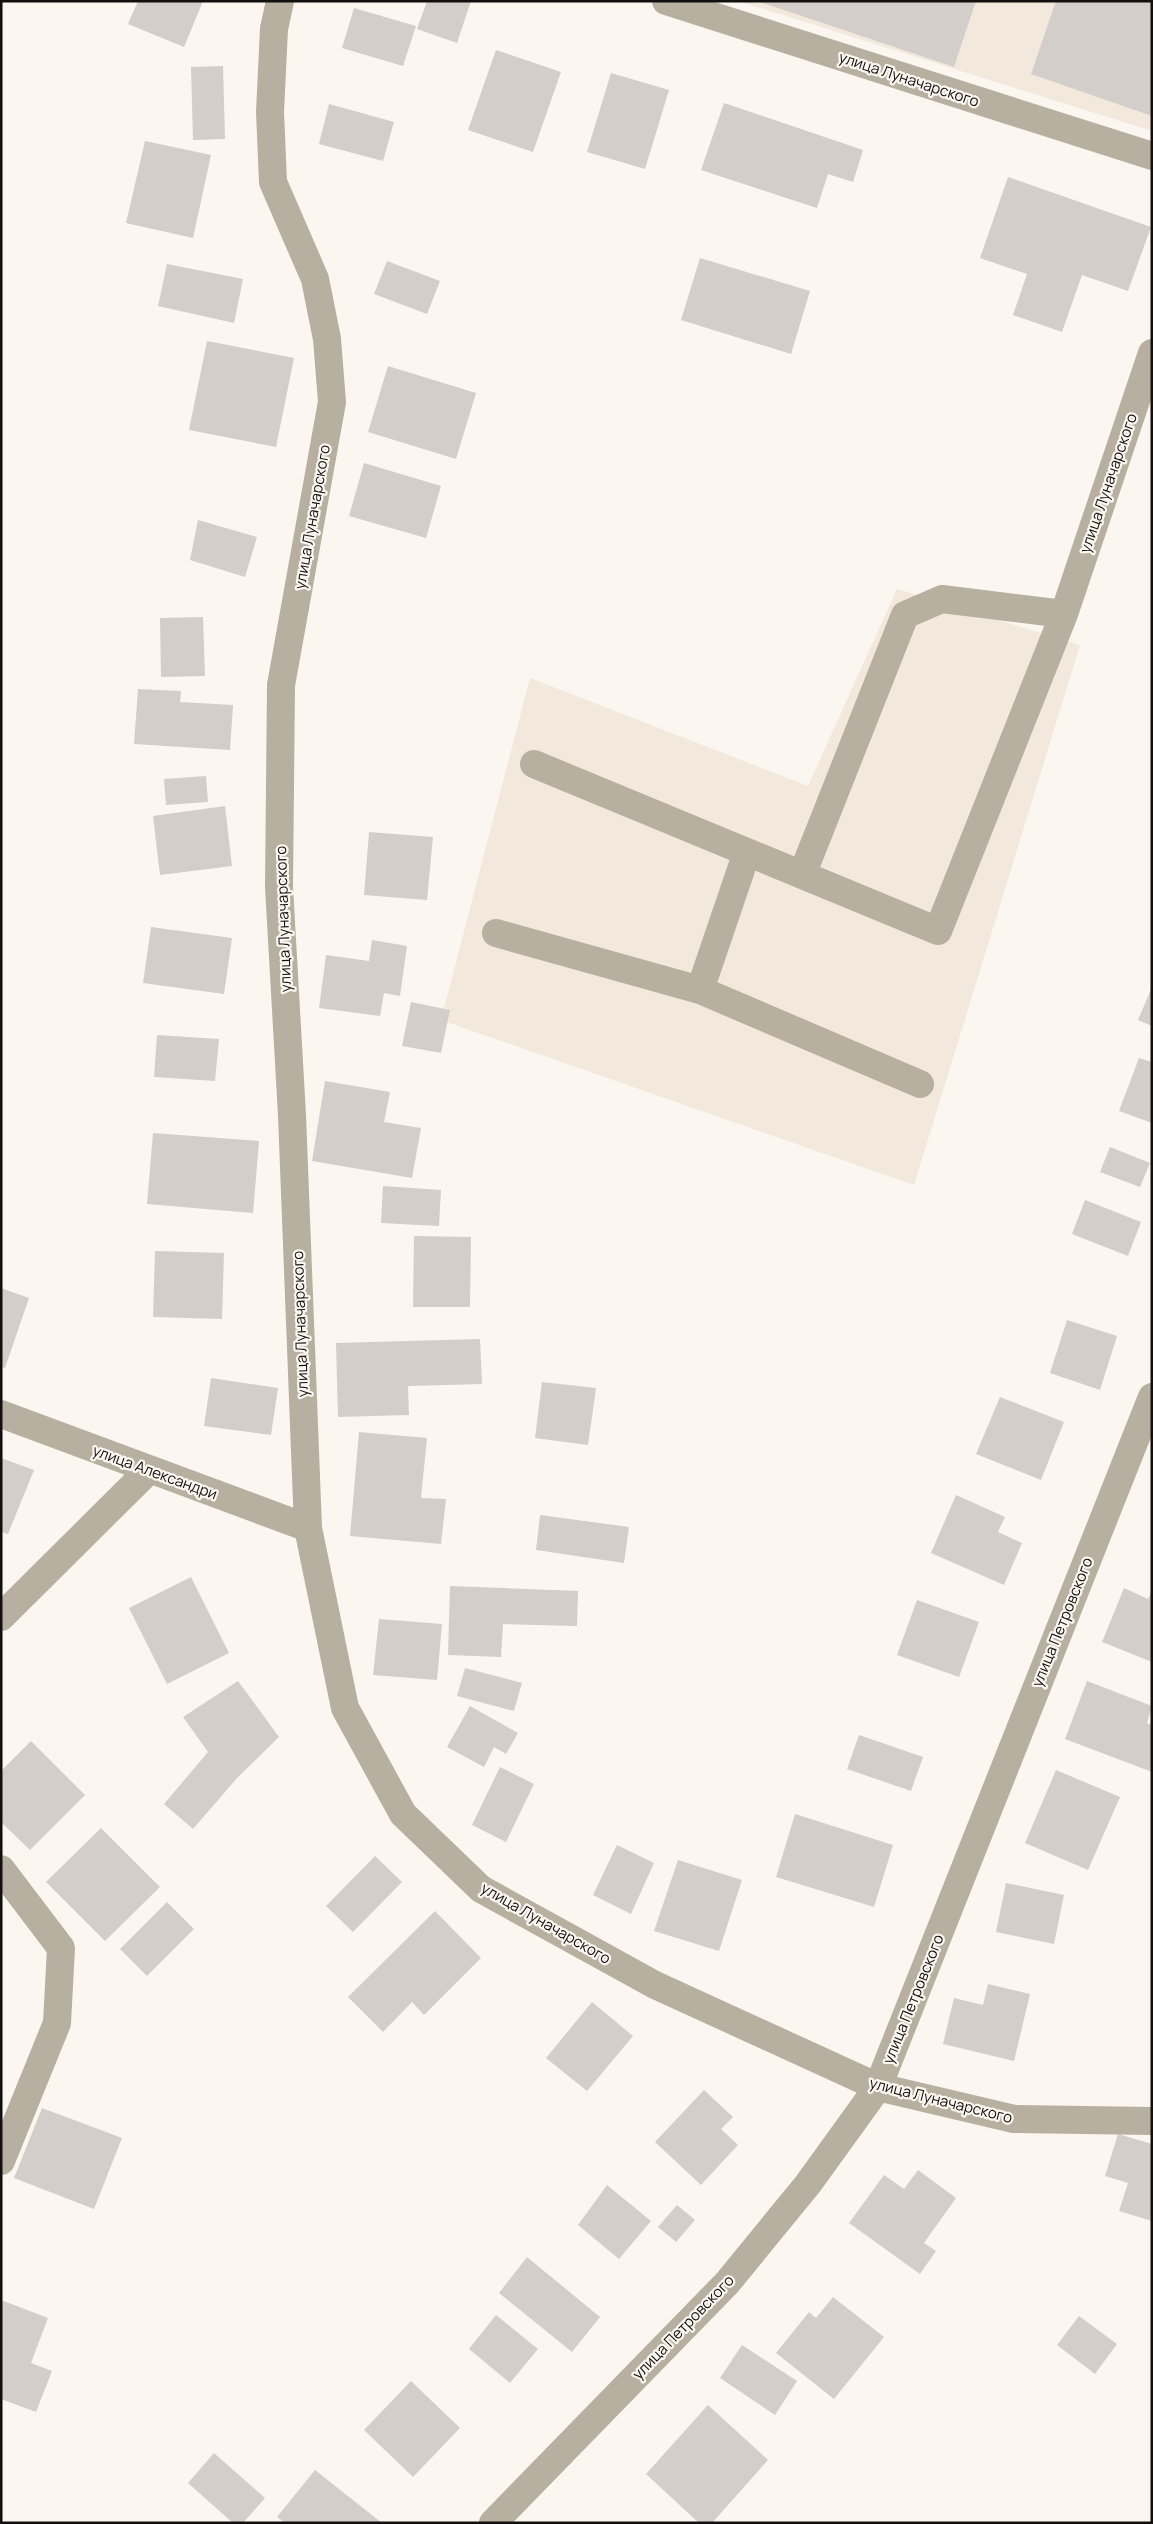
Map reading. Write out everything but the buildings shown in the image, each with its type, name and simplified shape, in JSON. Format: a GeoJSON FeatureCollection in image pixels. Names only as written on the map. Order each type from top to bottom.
{"type":"FeatureCollection","features":[{"type":"Feature","properties":{"kind":"street","name":"улица Луначарского"},"geometry":{"type":"LineString","coordinates":[[280,1],[274,29],[270,112],[273,182],[315,279],[327,339],[332,402],[281,685],[279,887],[292,1115],[308,1528],[345,1708],[403,1814],[481,1889],[655,1985],[878,2087],[1014,2120],[1152,2121]]}},
{"type":"Feature","properties":{"kind":"street","name":"улица Луначарского"},"geometry":{"type":"LineString","coordinates":[[666,1],[1152,156]]}},
{"type":"Feature","properties":{"kind":"street","name":"улица Луначарского"},"geometry":{"type":"LineString","coordinates":[[802,875],[938,931],[1064,614],[1152,353]]}},
{"type":"Feature","properties":{"kind":"street"},"geometry":{"type":"LineString","coordinates":[[534,764],[802,875],[905,615],[942,599],[1064,614]]}},
{"type":"Feature","properties":{"kind":"street"},"geometry":{"type":"LineString","coordinates":[[700,990],[747,852]]}},
{"type":"Feature","properties":{"kind":"street"},"geometry":{"type":"LineString","coordinates":[[496,933],[700,990],[920,1084]]}},
{"type":"Feature","properties":{"kind":"street","name":"улица Петровского"},"geometry":{"type":"LineString","coordinates":[[493,2523],[727,2283],[808,2184],[878,2087],[1152,1397]]}},
{"type":"Feature","properties":{"kind":"street","name":"улица Александри"},"geometry":{"type":"LineString","coordinates":[[1,1414],[308,1528]]}},
{"type":"Feature","properties":{"kind":"street"},"geometry":{"type":"LineString","coordinates":[[1,1617],[149,1470]]}},
{"type":"Feature","properties":{"kind":"street"},"geometry":{"type":"LineString","coordinates":[[1,1869],[61,1948],[57,2023],[1,2161]]}},
{"type":"Feature","properties":{"kind":"shaded area"},"geometry":{"type":"Polygon","coordinates":[[[738,1],[1152,1],[1152,131],[738,1]]]}},
{"type":"Feature","properties":{"kind":"shaded area"},"geometry":{"type":"Polygon","coordinates":[[[897,589],[1080,645],[914,1185],[441,1020],[530,678],[808,786],[897,589]]]}}]}
